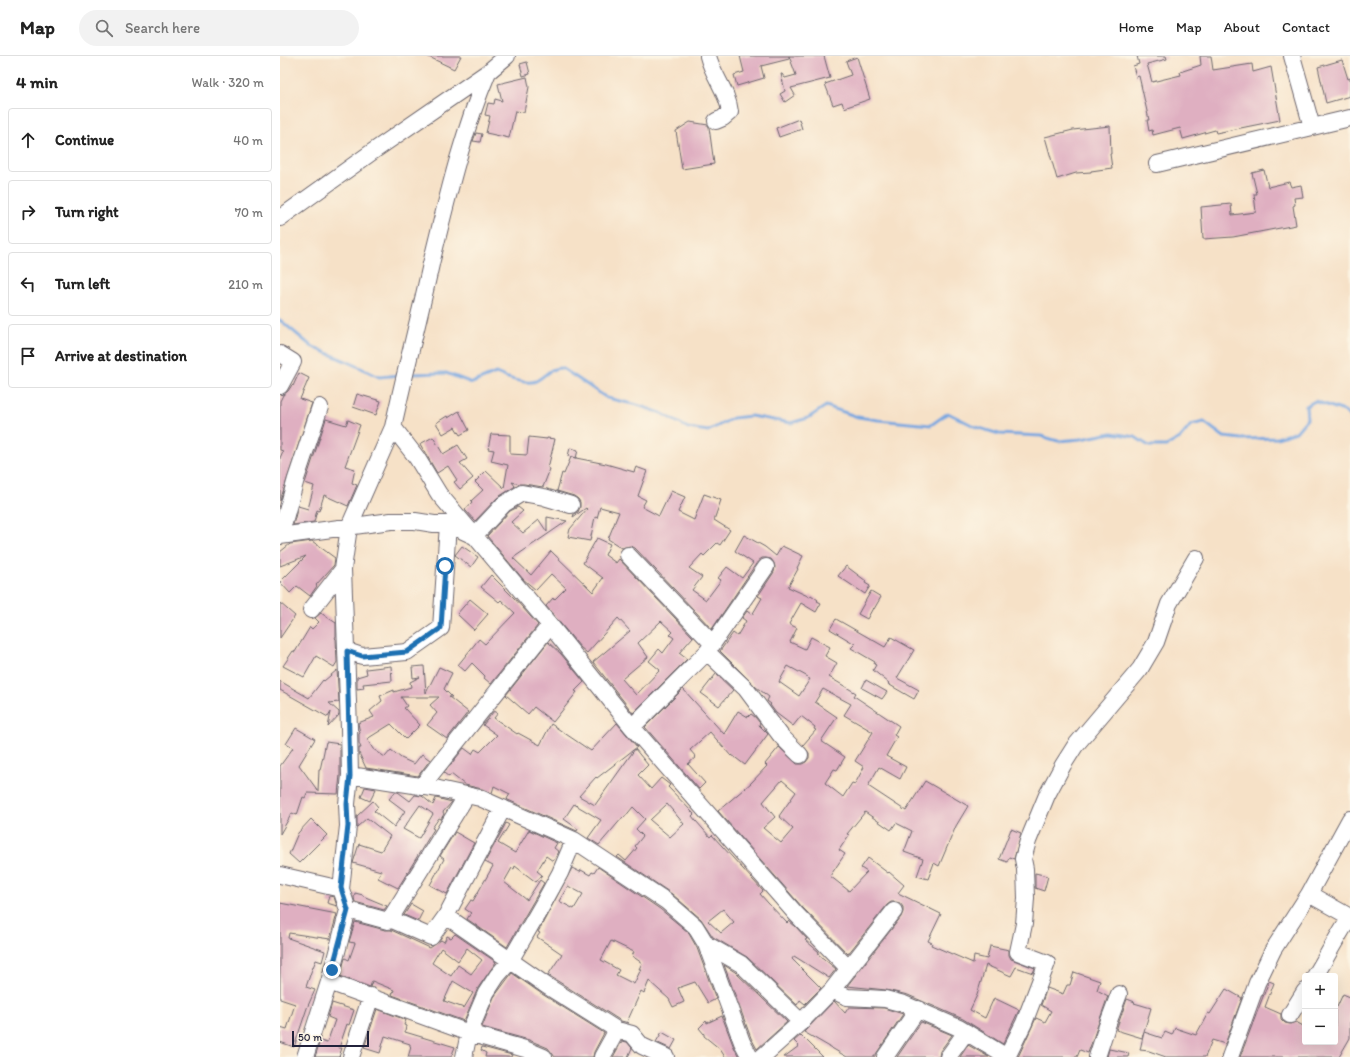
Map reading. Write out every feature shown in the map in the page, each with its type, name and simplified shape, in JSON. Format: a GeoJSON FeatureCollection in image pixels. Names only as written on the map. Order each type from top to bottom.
{"type":"FeatureCollection","features":[{"type":"Feature","properties":{"kind":"street"},"geometry":{"type":"LineString","coordinates":[[280,218],[488,72],[507,56]]}},
{"type":"Feature","properties":{"kind":"street"},"geometry":{"type":"LineString","coordinates":[[708,56],[716,77],[729,103],[730,112],[723,118],[716,121]]}},
{"type":"Feature","properties":{"kind":"street"},"geometry":{"type":"LineString","coordinates":[[1292,56],[1312,127]]}},
{"type":"Feature","properties":{"kind":"street"},"geometry":{"type":"LineString","coordinates":[[305,1057],[329,982],[348,910],[341,888],[348,826],[347,804],[350,776],[347,651],[343,569],[349,527],[393,427],[406,365],[449,189],[477,98],[488,72]]}},
{"type":"Feature","properties":{"kind":"street"},"geometry":{"type":"LineString","coordinates":[[1157,164],[1350,118]]}},
{"type":"Feature","properties":{"kind":"street"},"geometry":{"type":"LineString","coordinates":[[280,354],[293,362],[280,386]]}},
{"type":"Feature","properties":{"kind":"street"},"geometry":{"type":"LineString","coordinates":[[320,407],[296,479],[280,536],[391,521],[415,521],[434,524],[448,524],[474,536]]}},
{"type":"Feature","properties":{"kind":"street"},"geometry":{"type":"LineString","coordinates":[[393,427],[417,458],[439,494],[550,625],[632,727],[796,914],[849,969]]}},
{"type":"Feature","properties":{"kind":"street"},"geometry":{"type":"LineString","coordinates":[[474,536],[504,504],[522,493],[544,497],[571,505]]}},
{"type":"Feature","properties":{"kind":"street"},"geometry":{"type":"LineString","coordinates":[[347,651],[362,656],[407,652],[441,628],[448,524]]}},
{"type":"Feature","properties":{"kind":"street"},"geometry":{"type":"LineString","coordinates":[[628,555],[746,689],[781,736],[800,755]]}},
{"type":"Feature","properties":{"kind":"street"},"geometry":{"type":"LineString","coordinates":[[832,990],[847,996],[885,999],[918,1009],[966,1032],[1007,1057],[1024,1023],[1047,963],[1018,952],[1024,924],[1026,898],[1025,869],[1023,859],[1028,841],[1047,795],[1062,765],[1075,746],[1140,670],[1156,642],[1169,604],[1196,558]]}},
{"type":"Feature","properties":{"kind":"street"},"geometry":{"type":"LineString","coordinates":[[632,727],[710,648],[766,567]]}},
{"type":"Feature","properties":{"kind":"street"},"geometry":{"type":"LineString","coordinates":[[311,610],[343,569]]}},
{"type":"Feature","properties":{"kind":"street"},"geometry":{"type":"LineString","coordinates":[[422,787],[550,625]]}},
{"type":"Feature","properties":{"kind":"street"},"geometry":{"type":"LineString","coordinates":[[350,776],[480,798],[574,840],[666,901],[695,926],[706,944],[742,1042],[750,1057]]}},
{"type":"Feature","properties":{"kind":"street"},"geometry":{"type":"LineString","coordinates":[[390,919],[467,795]]}},
{"type":"Feature","properties":{"kind":"street"},"geometry":{"type":"LineString","coordinates":[[348,910],[388,921],[390,919],[431,937],[446,916],[503,808]]}},
{"type":"Feature","properties":{"kind":"street"},"geometry":{"type":"LineString","coordinates":[[1230,1057],[1257,983],[1273,950],[1309,894],[1350,819]]}},
{"type":"Feature","properties":{"kind":"street"},"geometry":{"type":"LineString","coordinates":[[464,1057],[469,1034],[486,993],[497,976],[510,961],[543,904],[560,873],[574,840]]}},
{"type":"Feature","properties":{"kind":"street"},"geometry":{"type":"LineString","coordinates":[[280,875],[341,888]]}},
{"type":"Feature","properties":{"kind":"street"},"geometry":{"type":"LineString","coordinates":[[1309,894],[1350,917],[1317,973]]}},
{"type":"Feature","properties":{"kind":"street"},"geometry":{"type":"LineString","coordinates":[[762,1057],[801,1022],[832,990],[894,911]]}},
{"type":"Feature","properties":{"kind":"street"},"geometry":{"type":"LineString","coordinates":[[446,916],[510,961],[617,1030],[632,1034],[641,1051],[666,1057]]}},
{"type":"Feature","properties":{"kind":"street"},"geometry":{"type":"LineString","coordinates":[[706,944],[741,964],[801,1022]]}},
{"type":"Feature","properties":{"kind":"street"},"geometry":{"type":"LineString","coordinates":[[329,982],[371,996],[523,1053],[544,1057]]}},
{"type":"Feature","properties":{"kind":"street"},"geometry":{"type":"LineString","coordinates":[[1097,1057],[1107,1026],[1120,994]]}},
{"type":"Feature","properties":{"kind":"street"},"geometry":{"type":"LineString","coordinates":[[351,1057],[371,996]]}},
{"type":"Feature","properties":{"kind":"street"},"geometry":{"type":"LineString","coordinates":[[1290,1015],[1302,996]]}},
{"type":"Feature","properties":{"kind":"street"},"geometry":{"type":"LineString","coordinates":[[885,1057],[918,1009]]}},
{"type":"Feature","properties":{"kind":"street"},"geometry":{"type":"LineString","coordinates":[[602,1057],[617,1030]]}},
{"type":"Feature","properties":{"kind":"street"},"geometry":{"type":"LineString","coordinates":[[948,1057],[966,1032]]}},
{"type":"Feature","properties":{"kind":"building"},"geometry":{"type":"Polygon","coordinates":[[[427,56],[461,56],[454,69],[427,56]]]}},
{"type":"Feature","properties":{"kind":"building"},"geometry":{"type":"Polygon","coordinates":[[[740,56],[789,56],[789,59],[761,66],[764,78],[737,86],[734,75],[744,72],[740,56]]]}},
{"type":"Feature","properties":{"kind":"building"},"geometry":{"type":"Polygon","coordinates":[[[789,56],[824,56],[830,78],[791,88],[795,95],[785,102],[780,94],[785,91],[781,74],[785,78],[796,75],[789,56]]]}},
{"type":"Feature","properties":{"kind":"building"},"geometry":{"type":"Polygon","coordinates":[[[1137,56],[1166,56],[1167,59],[1147,64],[1152,82],[1181,75],[1180,72],[1201,65],[1200,56],[1211,56],[1213,70],[1252,64],[1253,72],[1271,67],[1280,120],[1216,133],[1215,130],[1183,139],[1180,128],[1153,135],[1152,130],[1149,131],[1147,120],[1149,120],[1139,76],[1136,77],[1133,66],[1139,64],[1137,56]]]}},
{"type":"Feature","properties":{"kind":"building"},"geometry":{"type":"Polygon","coordinates":[[[857,57],[870,99],[844,108],[842,102],[833,105],[825,84],[851,75],[846,61],[857,57]]]}},
{"type":"Feature","properties":{"kind":"building"},"geometry":{"type":"Polygon","coordinates":[[[1342,60],[1348,79],[1350,78],[1350,96],[1326,103],[1318,67],[1342,60]]]}},
{"type":"Feature","properties":{"kind":"building"},"geometry":{"type":"Polygon","coordinates":[[[527,62],[530,74],[523,76],[520,64],[527,62]]]}},
{"type":"Feature","properties":{"kind":"building"},"geometry":{"type":"Polygon","coordinates":[[[527,77],[529,87],[524,112],[515,111],[509,138],[486,133],[490,116],[485,115],[488,103],[494,104],[495,99],[502,101],[498,84],[527,77]]]}},
{"type":"Feature","properties":{"kind":"building"},"geometry":{"type":"Polygon","coordinates":[[[799,119],[802,129],[779,137],[776,128],[799,119]]]}},
{"type":"Feature","properties":{"kind":"building"},"geometry":{"type":"Polygon","coordinates":[[[690,122],[708,125],[714,164],[682,169],[676,131],[690,122]]]}},
{"type":"Feature","properties":{"kind":"building"},"geometry":{"type":"Polygon","coordinates":[[[1110,126],[1110,154],[1112,168],[1076,173],[1057,179],[1045,137],[1073,130],[1110,126]]]}},
{"type":"Feature","properties":{"kind":"building"},"geometry":{"type":"Polygon","coordinates":[[[476,133],[482,134],[480,142],[473,141],[476,133]]]}},
{"type":"Feature","properties":{"kind":"building"},"geometry":{"type":"Polygon","coordinates":[[[1264,170],[1268,187],[1289,182],[1291,187],[1301,185],[1303,197],[1294,198],[1295,205],[1293,206],[1296,225],[1233,237],[1203,239],[1201,207],[1231,204],[1232,215],[1256,212],[1254,194],[1257,194],[1252,173],[1264,170]]]}},
{"type":"Feature","properties":{"kind":"building"},"geometry":{"type":"Polygon","coordinates":[[[299,373],[309,378],[300,399],[312,403],[280,501],[280,458],[283,451],[280,450],[280,401],[283,395],[292,385],[293,386],[299,373]]]}},
{"type":"Feature","properties":{"kind":"building"},"geometry":{"type":"Polygon","coordinates":[[[357,394],[381,401],[376,415],[353,407],[357,394]]]}},
{"type":"Feature","properties":{"kind":"building"},"geometry":{"type":"Polygon","coordinates":[[[459,411],[469,430],[460,435],[455,427],[443,434],[436,423],[459,411]]]}},
{"type":"Feature","properties":{"kind":"building"},"geometry":{"type":"Polygon","coordinates":[[[326,419],[346,425],[348,420],[360,425],[345,466],[355,469],[352,483],[357,485],[348,506],[324,495],[319,511],[317,510],[314,522],[293,525],[298,506],[308,509],[314,486],[305,483],[326,419]]]}},
{"type":"Feature","properties":{"kind":"building"},"geometry":{"type":"Polygon","coordinates":[[[491,434],[510,435],[510,454],[527,455],[529,437],[555,439],[548,468],[550,469],[543,487],[512,482],[515,486],[497,498],[475,521],[465,510],[472,502],[471,501],[483,490],[475,482],[486,471],[504,488],[508,465],[491,461],[494,450],[488,449],[491,434]]]}},
{"type":"Feature","properties":{"kind":"building"},"geometry":{"type":"Polygon","coordinates":[[[433,437],[443,454],[458,445],[467,459],[460,463],[473,478],[460,489],[454,482],[457,480],[448,466],[437,473],[420,444],[433,437]]]}},
{"type":"Feature","properties":{"kind":"building"},"geometry":{"type":"Polygon","coordinates":[[[570,448],[578,450],[576,458],[568,456],[570,448]]]}},
{"type":"Feature","properties":{"kind":"building"},"geometry":{"type":"Polygon","coordinates":[[[571,457],[606,464],[634,472],[636,467],[647,471],[638,496],[646,500],[642,507],[659,516],[671,491],[685,497],[678,512],[694,520],[704,494],[721,500],[714,520],[730,530],[720,545],[717,543],[704,556],[702,554],[689,568],[702,577],[692,590],[706,600],[721,580],[718,578],[727,567],[742,578],[753,563],[735,551],[744,535],[765,547],[776,556],[782,546],[803,556],[788,587],[810,597],[811,595],[821,603],[816,612],[801,603],[789,624],[797,628],[790,642],[805,649],[811,637],[830,647],[825,656],[837,663],[829,677],[856,693],[854,696],[899,726],[894,735],[897,737],[886,756],[906,767],[900,779],[879,767],[868,786],[906,811],[925,781],[968,806],[956,826],[939,866],[934,863],[928,879],[917,876],[923,859],[904,852],[912,831],[896,823],[891,830],[865,812],[847,834],[849,835],[839,850],[845,854],[830,876],[849,891],[867,872],[861,868],[868,858],[888,873],[889,872],[904,885],[898,893],[941,914],[928,941],[932,943],[931,945],[973,963],[974,956],[987,959],[990,946],[1009,950],[1011,959],[1035,968],[1033,973],[1016,967],[1011,976],[986,965],[977,995],[970,1010],[985,1018],[994,998],[1019,1010],[1003,1044],[963,1019],[908,995],[886,990],[847,986],[901,917],[903,907],[900,903],[896,902],[891,902],[887,905],[848,954],[803,908],[718,811],[751,783],[767,766],[765,764],[779,747],[797,764],[806,762],[809,758],[809,753],[803,745],[816,730],[814,729],[815,727],[801,716],[793,726],[776,713],[770,705],[771,704],[767,701],[769,697],[756,687],[720,651],[733,633],[737,636],[746,621],[742,618],[747,611],[752,615],[762,598],[758,596],[774,572],[775,567],[771,559],[762,558],[758,561],[712,629],[635,548],[630,546],[622,548],[608,539],[619,512],[600,507],[597,518],[595,517],[590,541],[568,537],[570,529],[587,509],[586,508],[573,517],[574,514],[578,512],[580,502],[574,496],[557,491],[562,473],[564,474],[571,457]],[[788,666],[779,682],[799,696],[810,679],[788,666]],[[823,689],[815,702],[837,717],[821,741],[845,757],[837,770],[834,769],[825,783],[843,797],[852,783],[855,784],[864,767],[855,761],[873,732],[844,715],[851,704],[823,689]],[[782,780],[763,802],[775,817],[763,828],[781,843],[793,829],[779,816],[796,792],[782,780]]]}},
{"type":"Feature","properties":{"kind":"building"},"geometry":{"type":"Polygon","coordinates":[[[518,507],[523,511],[511,522],[523,533],[539,520],[547,532],[547,517],[567,521],[513,558],[531,575],[551,551],[593,592],[603,578],[583,563],[597,538],[610,544],[605,555],[616,563],[619,559],[693,637],[679,653],[687,659],[633,713],[593,662],[630,631],[618,618],[587,653],[580,647],[546,606],[553,598],[554,600],[566,588],[551,574],[536,590],[523,579],[487,536],[510,511],[518,507]],[[661,621],[638,643],[648,657],[622,679],[636,695],[660,670],[649,661],[659,649],[663,653],[674,638],[670,635],[673,632],[661,621]]]}},
{"type":"Feature","properties":{"kind":"building"},"geometry":{"type":"Polygon","coordinates":[[[312,541],[335,558],[334,565],[316,585],[317,586],[310,596],[297,586],[290,593],[280,582],[306,556],[280,566],[280,552],[290,544],[312,541]]]}},
{"type":"Feature","properties":{"kind":"building"},"geometry":{"type":"Polygon","coordinates":[[[462,546],[478,557],[471,567],[455,555],[462,546]]]}},
{"type":"Feature","properties":{"kind":"building"},"geometry":{"type":"Polygon","coordinates":[[[846,566],[866,581],[865,583],[870,586],[865,594],[838,576],[846,566]]]}},
{"type":"Feature","properties":{"kind":"building"},"geometry":{"type":"Polygon","coordinates":[[[491,575],[538,625],[491,684],[472,663],[465,671],[458,665],[479,639],[485,644],[515,613],[501,600],[499,602],[481,587],[491,575]]]}},
{"type":"Feature","properties":{"kind":"building"},"geometry":{"type":"Polygon","coordinates":[[[871,591],[881,597],[867,619],[858,614],[871,591]]]}},
{"type":"Feature","properties":{"kind":"building"},"geometry":{"type":"Polygon","coordinates":[[[470,599],[488,614],[474,630],[457,614],[470,599]]]}},
{"type":"Feature","properties":{"kind":"building"},"geometry":{"type":"Polygon","coordinates":[[[280,603],[295,616],[280,638],[280,603]]]}},
{"type":"Feature","properties":{"kind":"building"},"geometry":{"type":"Polygon","coordinates":[[[321,613],[336,623],[335,638],[337,662],[334,667],[316,656],[304,677],[283,666],[293,651],[295,652],[310,627],[312,629],[319,622],[315,618],[321,613]]]}},
{"type":"Feature","properties":{"kind":"building"},"geometry":{"type":"Polygon","coordinates":[[[836,619],[885,647],[891,637],[914,650],[897,678],[919,690],[914,699],[888,684],[889,683],[873,670],[876,665],[874,664],[875,662],[851,648],[855,644],[830,629],[836,619]]]}},
{"type":"Feature","properties":{"kind":"building"},"geometry":{"type":"Polygon","coordinates":[[[548,642],[561,654],[584,682],[575,691],[577,692],[553,722],[534,707],[528,714],[506,695],[548,642]]]}},
{"type":"Feature","properties":{"kind":"building"},"geometry":{"type":"Polygon","coordinates":[[[391,666],[392,681],[363,684],[364,688],[357,689],[357,677],[367,674],[366,669],[391,666]]]}},
{"type":"Feature","properties":{"kind":"building"},"geometry":{"type":"Polygon","coordinates":[[[424,666],[426,693],[439,667],[452,673],[444,689],[452,697],[449,697],[468,712],[447,739],[427,725],[437,713],[430,705],[439,697],[401,697],[407,706],[404,708],[420,725],[406,739],[391,724],[367,739],[373,749],[385,757],[391,750],[401,758],[414,764],[422,754],[430,760],[418,776],[366,768],[359,753],[359,748],[361,748],[359,743],[360,733],[358,723],[374,717],[370,711],[382,701],[380,696],[394,690],[394,692],[411,687],[410,682],[420,677],[413,678],[412,667],[424,666]]]}},
{"type":"Feature","properties":{"kind":"building"},"geometry":{"type":"Polygon","coordinates":[[[337,670],[339,702],[329,703],[339,712],[339,715],[328,727],[331,712],[328,717],[280,690],[280,681],[309,698],[323,680],[324,681],[337,670]]]}},
{"type":"Feature","properties":{"kind":"building"},"geometry":{"type":"Polygon","coordinates":[[[716,674],[733,690],[719,706],[701,693],[716,674]]]}},
{"type":"Feature","properties":{"kind":"building"},"geometry":{"type":"Polygon","coordinates":[[[866,680],[887,692],[882,699],[862,688],[866,680]]]}},
{"type":"Feature","properties":{"kind":"building"},"geometry":{"type":"Polygon","coordinates":[[[683,689],[724,734],[738,711],[748,717],[751,714],[755,717],[760,723],[759,725],[768,734],[745,765],[732,755],[731,756],[710,732],[690,750],[696,757],[688,764],[705,783],[699,789],[645,727],[683,689]]]}},
{"type":"Feature","properties":{"kind":"building"},"geometry":{"type":"Polygon","coordinates":[[[494,711],[498,713],[494,718],[517,734],[518,733],[540,745],[551,724],[591,751],[617,723],[637,747],[597,778],[596,777],[579,796],[595,805],[635,749],[648,765],[638,775],[651,789],[661,778],[670,785],[668,787],[694,814],[692,816],[710,837],[712,835],[763,891],[760,894],[768,903],[787,923],[789,921],[796,927],[807,939],[805,940],[819,952],[818,954],[836,969],[829,978],[794,956],[792,959],[821,988],[805,1004],[800,1000],[797,1005],[747,957],[713,937],[701,919],[672,894],[617,857],[619,855],[626,861],[637,848],[635,846],[643,836],[636,829],[645,819],[633,807],[599,845],[588,838],[601,820],[574,804],[564,819],[578,829],[577,831],[508,800],[507,799],[510,794],[494,786],[492,793],[465,785],[451,774],[449,777],[444,773],[464,748],[472,754],[475,749],[480,752],[497,735],[483,725],[494,711]],[[667,804],[650,820],[670,837],[684,824],[667,804]],[[723,909],[708,921],[721,933],[734,922],[723,909]]]}},
{"type":"Feature","properties":{"kind":"building"},"geometry":{"type":"Polygon","coordinates":[[[296,728],[315,739],[299,765],[318,791],[319,770],[326,742],[340,744],[340,775],[338,794],[307,793],[305,798],[303,797],[297,815],[292,813],[280,834],[280,766],[293,748],[286,744],[296,728]]]}},
{"type":"Feature","properties":{"kind":"building"},"geometry":{"type":"Polygon","coordinates":[[[365,787],[376,789],[370,801],[361,797],[365,787]]]}},
{"type":"Feature","properties":{"kind":"building"},"geometry":{"type":"Polygon","coordinates":[[[395,792],[398,792],[410,801],[415,795],[422,796],[433,805],[436,798],[452,802],[443,812],[444,814],[441,819],[439,818],[432,828],[434,829],[398,888],[378,878],[381,871],[353,863],[359,844],[381,851],[390,836],[367,818],[357,827],[357,816],[373,801],[378,807],[374,811],[394,827],[405,811],[389,799],[395,792]],[[420,805],[403,829],[419,838],[433,814],[420,805]]]}},
{"type":"Feature","properties":{"kind":"building"},"geometry":{"type":"Polygon","coordinates":[[[311,819],[327,835],[299,863],[289,854],[298,833],[311,819]]]}},
{"type":"Feature","properties":{"kind":"building"},"geometry":{"type":"Polygon","coordinates":[[[506,823],[509,825],[498,843],[515,853],[529,830],[557,843],[554,848],[559,852],[553,861],[546,856],[537,871],[542,875],[536,882],[515,866],[514,869],[512,868],[504,882],[527,900],[540,880],[544,883],[507,947],[467,919],[471,913],[465,909],[471,900],[473,901],[493,866],[485,862],[506,823]]]}},
{"type":"Feature","properties":{"kind":"building"},"geometry":{"type":"Polygon","coordinates":[[[1011,829],[1021,833],[1014,859],[1009,857],[1007,862],[999,859],[1011,829]]]}},
{"type":"Feature","properties":{"kind":"building"},"geometry":{"type":"Polygon","coordinates":[[[455,832],[474,843],[447,894],[430,885],[444,859],[440,856],[455,832]]]}},
{"type":"Feature","properties":{"kind":"building"},"geometry":{"type":"Polygon","coordinates":[[[598,867],[660,909],[688,932],[697,948],[716,999],[708,1003],[695,982],[678,988],[684,1002],[673,1007],[669,999],[649,981],[644,993],[641,991],[627,1022],[629,1023],[621,1021],[548,975],[562,954],[537,937],[540,933],[538,932],[572,868],[580,872],[581,870],[590,875],[592,872],[594,873],[598,867]],[[568,886],[559,901],[574,909],[583,894],[568,886]],[[611,941],[601,960],[619,970],[616,975],[634,984],[641,969],[639,969],[642,963],[632,956],[634,952],[611,941]]]}},
{"type":"Feature","properties":{"kind":"building"},"geometry":{"type":"Polygon","coordinates":[[[1035,873],[1048,876],[1044,891],[1035,888],[1035,873]]]}},
{"type":"Feature","properties":{"kind":"building"},"geometry":{"type":"Polygon","coordinates":[[[355,893],[387,906],[384,910],[355,902],[355,893]]]}},
{"type":"Feature","properties":{"kind":"building"},"geometry":{"type":"Polygon","coordinates":[[[329,896],[334,897],[337,906],[327,903],[329,896]]]}},
{"type":"Feature","properties":{"kind":"building"},"geometry":{"type":"Polygon","coordinates":[[[280,903],[337,914],[330,939],[289,933],[288,938],[325,951],[322,962],[316,960],[306,987],[315,990],[307,1008],[294,1047],[280,1042],[280,1027],[287,1029],[295,1004],[280,999],[280,903]]]}},
{"type":"Feature","properties":{"kind":"building"},"geometry":{"type":"Polygon","coordinates":[[[411,904],[423,911],[418,921],[404,915],[411,904]]]}},
{"type":"Feature","properties":{"kind":"building"},"geometry":{"type":"Polygon","coordinates":[[[355,922],[385,930],[391,930],[430,948],[441,940],[444,942],[447,936],[451,938],[455,934],[496,962],[478,988],[464,1021],[392,995],[394,990],[372,981],[370,987],[340,976],[345,958],[349,960],[355,943],[349,942],[355,922]],[[441,948],[432,963],[451,976],[458,965],[471,974],[482,960],[467,948],[458,961],[441,948]],[[453,981],[444,1001],[464,1008],[473,993],[453,981]]]}},
{"type":"Feature","properties":{"kind":"building"},"geometry":{"type":"Polygon","coordinates":[[[724,965],[735,972],[787,1022],[757,1049],[751,1038],[724,965]]]}},
{"type":"Feature","properties":{"kind":"building"},"geometry":{"type":"Polygon","coordinates":[[[1074,972],[1100,981],[1097,990],[1108,996],[1088,1053],[1080,1050],[1077,1057],[1018,1057],[1036,1018],[1045,1022],[1051,1011],[1041,1005],[1047,988],[1063,994],[1067,985],[1070,985],[1074,972]]]}},
{"type":"Feature","properties":{"kind":"building"},"geometry":{"type":"Polygon","coordinates":[[[512,973],[542,994],[604,1033],[593,1057],[555,1057],[548,1048],[529,1040],[482,1027],[494,997],[512,973]]]}},
{"type":"Feature","properties":{"kind":"building"},"geometry":{"type":"Polygon","coordinates":[[[1269,981],[1274,983],[1265,1007],[1281,1014],[1281,1019],[1285,1023],[1290,1024],[1296,1022],[1302,1025],[1302,1045],[1338,1045],[1338,1005],[1343,994],[1350,997],[1350,1038],[1339,1057],[1240,1057],[1269,981]]]}},
{"type":"Feature","properties":{"kind":"building"},"geometry":{"type":"Polygon","coordinates":[[[1226,989],[1242,998],[1225,1044],[1212,1040],[1205,1057],[1166,1057],[1149,1051],[1140,1050],[1144,1032],[1162,1038],[1165,1032],[1172,1035],[1175,1028],[1196,1035],[1208,1013],[1210,1014],[1226,989]]]}},
{"type":"Feature","properties":{"kind":"building"},"geometry":{"type":"Polygon","coordinates":[[[1127,999],[1135,1002],[1134,1003],[1151,1008],[1142,1038],[1116,1030],[1127,999]]]}},
{"type":"Feature","properties":{"kind":"building"},"geometry":{"type":"Polygon","coordinates":[[[834,1001],[845,1013],[849,1007],[884,1008],[903,1014],[874,1057],[847,1057],[804,1032],[834,1001]]]}},
{"type":"Feature","properties":{"kind":"building"},"geometry":{"type":"Polygon","coordinates":[[[332,1003],[354,1010],[349,1025],[347,1024],[339,1048],[342,1048],[339,1057],[315,1057],[320,1041],[327,1043],[335,1020],[328,1017],[332,1003]]]}},
{"type":"Feature","properties":{"kind":"building"},"geometry":{"type":"Polygon","coordinates":[[[377,1009],[406,1020],[404,1025],[406,1026],[405,1032],[455,1047],[451,1057],[408,1057],[411,1047],[410,1044],[385,1036],[380,1053],[364,1048],[377,1009]]]}},
{"type":"Feature","properties":{"kind":"building"},"geometry":{"type":"Polygon","coordinates":[[[722,1016],[739,1057],[725,1057],[720,1049],[704,1036],[699,1028],[706,1021],[707,1023],[722,1016]]]}},
{"type":"Feature","properties":{"kind":"building"},"geometry":{"type":"Polygon","coordinates":[[[921,1022],[952,1035],[940,1051],[939,1057],[897,1057],[921,1022]]]}},
{"type":"Feature","properties":{"kind":"building"},"geometry":{"type":"Polygon","coordinates":[[[662,1032],[676,1040],[671,1049],[656,1042],[662,1032]]]}},
{"type":"Feature","properties":{"kind":"building"},"geometry":{"type":"Polygon","coordinates":[[[801,1035],[823,1057],[784,1057],[799,1046],[794,1041],[801,1035]]]}},
{"type":"Feature","properties":{"kind":"building"},"geometry":{"type":"Polygon","coordinates":[[[622,1041],[627,1042],[632,1048],[628,1057],[613,1057],[622,1041]]]}},
{"type":"Feature","properties":{"kind":"building"},"geometry":{"type":"Polygon","coordinates":[[[968,1045],[989,1057],[960,1057],[968,1045]]]}},
{"type":"Feature","properties":{"kind":"building"},"geometry":{"type":"Polygon","coordinates":[[[482,1047],[512,1055],[511,1057],[485,1057],[486,1053],[481,1050],[482,1047]]]}},
{"type":"Feature","properties":{"kind":"building"},"geometry":{"type":"Polygon","coordinates":[[[1109,1049],[1129,1053],[1128,1057],[1107,1057],[1109,1049]]]}},
{"type":"Feature","properties":{"kind":"waterway"},"geometry":{"type":"LineString","coordinates":[[280,320],[311,346],[379,377],[400,375]]}},
{"type":"Feature","properties":{"kind":"waterway"},"geometry":{"type":"LineString","coordinates":[[409,374],[446,373],[472,383],[496,373],[516,380],[532,382],[536,381],[551,370],[562,368],[607,398],[637,405],[661,413],[688,428],[708,431],[733,418],[751,416],[791,423],[808,418],[826,406],[858,417],[878,420],[931,425],[948,413],[976,427],[999,434],[1041,436],[1058,441],[1081,439],[1112,433],[1135,437],[1149,446],[1166,446],[1180,438],[1191,425],[1204,422],[1224,437],[1242,439],[1277,438],[1296,432],[1307,419],[1306,406],[1315,401],[1344,411],[1350,417]]}},
{"type":"Feature","properties":{"kind":"route"},"geometry":{"type":"LineString","coordinates":[[332,970],[348,910],[341,888],[348,826],[347,804],[350,776],[347,651],[362,656],[407,652],[441,628],[445,566]]}}]}
